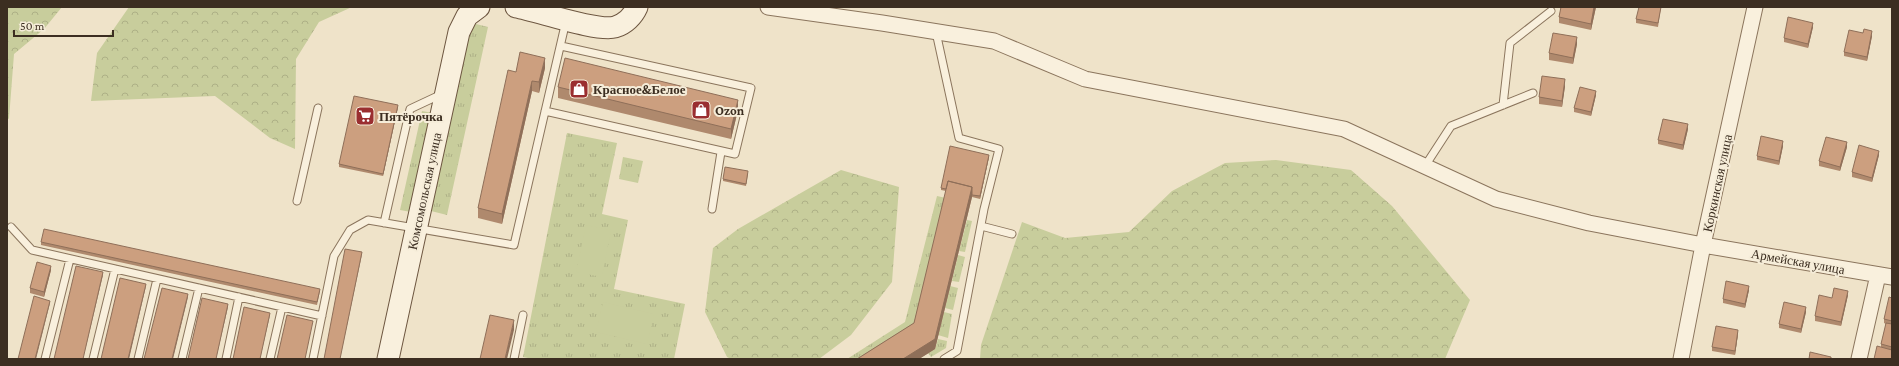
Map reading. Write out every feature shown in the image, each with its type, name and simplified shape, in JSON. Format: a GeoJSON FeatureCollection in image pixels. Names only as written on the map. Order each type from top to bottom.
{"type":"FeatureCollection","features":[{"type":"Feature","properties":{"kind":"main road","name":"Комсомольская улица"},"geometry":{"type":"LineString","coordinates":[[388,359],[459,32],[467,16],[479,7]]}},
{"type":"Feature","properties":{"kind":"main road"},"geometry":{"type":"LineString","coordinates":[[516,7],[598,28],[615,27],[633,15],[637,7]]}},
{"type":"Feature","properties":{"kind":"street","name":"Армейская улица"},"geometry":{"type":"LineString","coordinates":[[768,7],[994,42],[1085,79],[1344,129],[1496,199],[1589,223],[1703,245],[1885,276]]}},
{"type":"Feature","properties":{"kind":"street","name":"Коркинская улица"},"geometry":{"type":"LineString","coordinates":[[1681,359],[1703,245],[1755,7]]}},
{"type":"Feature","properties":{"kind":"street"},"geometry":{"type":"LineString","coordinates":[[1859,359],[1885,276]]}},
{"type":"Feature","properties":{"kind":"lane"},"geometry":{"type":"LineString","coordinates":[[1503,105],[1510,43],[1551,11]]}},
{"type":"Feature","properties":{"kind":"lane"},"geometry":{"type":"LineString","coordinates":[[313,359],[334,256],[350,230],[368,220],[514,245],[567,19]]}},
{"type":"Feature","properties":{"kind":"lane"},"geometry":{"type":"LineString","coordinates":[[936,32],[959,138],[999,149],[981,226],[957,351],[952,356],[944,359]]}},
{"type":"Feature","properties":{"kind":"lane"},"geometry":{"type":"LineString","coordinates":[[545,111],[735,154],[751,88],[561,46]]}},
{"type":"Feature","properties":{"kind":"lane"},"geometry":{"type":"LineString","coordinates":[[384,223],[410,109],[446,92]]}},
{"type":"Feature","properties":{"kind":"lane"},"geometry":{"type":"LineString","coordinates":[[1426,166],[1451,126],[1533,93]]}},
{"type":"Feature","properties":{"kind":"lane"},"geometry":{"type":"LineString","coordinates":[[297,202],[318,108]]}},
{"type":"Feature","properties":{"kind":"lane"},"geometry":{"type":"LineString","coordinates":[[712,209],[721,152]]}},
{"type":"Feature","properties":{"kind":"lane"},"geometry":{"type":"LineString","coordinates":[[981,226],[1012,234]]}},
{"type":"Feature","properties":{"kind":"lane"},"geometry":{"type":"LineString","coordinates":[[11,227],[32,250],[322,316]]}},
{"type":"Feature","properties":{"kind":"lane"},"geometry":{"type":"LineString","coordinates":[[45,359],[70,259]]}},
{"type":"Feature","properties":{"kind":"lane"},"geometry":{"type":"LineString","coordinates":[[93,359],[115,269]]}},
{"type":"Feature","properties":{"kind":"lane"},"geometry":{"type":"LineString","coordinates":[[138,359],[157,279]]}},
{"type":"Feature","properties":{"kind":"lane"},"geometry":{"type":"LineString","coordinates":[[182,359],[199,288]]}},
{"type":"Feature","properties":{"kind":"lane"},"geometry":{"type":"LineString","coordinates":[[226,359],[239,297]]}},
{"type":"Feature","properties":{"kind":"lane"},"geometry":{"type":"LineString","coordinates":[[270,359],[282,307]]}},
{"type":"Feature","properties":{"kind":"lane"},"geometry":{"type":"LineString","coordinates":[[514,359],[523,315]]}},
{"type":"Feature","properties":{"kind":"green space"},"geometry":{"type":"Polygon","coordinates":[[[7,7],[62,7],[44,29],[14,54],[9,119],[7,118],[7,7]]]}},
{"type":"Feature","properties":{"kind":"green space"},"geometry":{"type":"Polygon","coordinates":[[[129,7],[352,7],[319,22],[296,59],[295,149],[270,138],[215,96],[91,101],[97,53],[129,7]]]}},
{"type":"Feature","properties":{"kind":"green space"},"geometry":{"type":"Polygon","coordinates":[[[468,22],[488,27],[447,215],[427,210],[468,22]]]}},
{"type":"Feature","properties":{"kind":"green space"},"geometry":{"type":"Polygon","coordinates":[[[422,111],[433,113],[411,212],[400,210],[422,111]]]}},
{"type":"Feature","properties":{"kind":"green space"},"geometry":{"type":"Polygon","coordinates":[[[567,133],[617,143],[602,214],[628,220],[614,289],[685,304],[674,359],[533,359],[523,357],[567,133]]]}},
{"type":"Feature","properties":{"kind":"green space"},"geometry":{"type":"Polygon","coordinates":[[[623,157],[643,161],[638,183],[619,179],[623,157]]]}},
{"type":"Feature","properties":{"kind":"green space"},"geometry":{"type":"Polygon","coordinates":[[[1276,160],[1351,170],[1392,206],[1470,300],[1445,359],[980,359],[981,345],[1022,222],[1065,238],[1129,232],[1172,191],[1225,163],[1276,160]]]}},
{"type":"Feature","properties":{"kind":"green space"},"geometry":{"type":"Polygon","coordinates":[[[841,170],[899,187],[892,282],[851,335],[819,359],[731,359],[727,357],[705,312],[713,248],[738,229],[841,170]]]}},
{"type":"Feature","properties":{"kind":"green space"},"geometry":{"type":"Polygon","coordinates":[[[937,196],[946,198],[914,334],[874,359],[847,359],[905,322],[937,196]]]}},
{"type":"Feature","properties":{"kind":"green space"},"geometry":{"type":"Polygon","coordinates":[[[967,220],[972,221],[965,252],[959,251],[967,220]]]}},
{"type":"Feature","properties":{"kind":"green space"},"geometry":{"type":"Polygon","coordinates":[[[586,225],[611,230],[602,277],[576,272],[586,225]]]}},
{"type":"Feature","properties":{"kind":"green space"},"geometry":{"type":"Polygon","coordinates":[[[958,255],[965,257],[959,282],[952,281],[958,255]]]}},
{"type":"Feature","properties":{"kind":"green space"},"geometry":{"type":"Polygon","coordinates":[[[950,286],[958,288],[953,310],[945,308],[950,286]]]}},
{"type":"Feature","properties":{"kind":"green space"},"geometry":{"type":"Polygon","coordinates":[[[603,302],[654,314],[647,344],[596,332],[603,302]]]}},
{"type":"Feature","properties":{"kind":"green space"},"geometry":{"type":"Polygon","coordinates":[[[944,312],[952,314],[948,338],[938,335],[944,312]]]}},
{"type":"Feature","properties":{"kind":"green space"},"geometry":{"type":"Polygon","coordinates":[[[938,339],[947,341],[946,348],[931,357],[928,353],[935,349],[938,339]]]}},
{"type":"Feature","properties":{"kind":"building"},"geometry":{"type":"Polygon","coordinates":[[[1561,7],[1594,7],[1591,24],[1559,17],[1561,7]]]}},
{"type":"Feature","properties":{"kind":"building"},"geometry":{"type":"Polygon","coordinates":[[[1639,7],[1661,7],[1658,23],[1636,19],[1639,7]]]}},
{"type":"Feature","properties":{"kind":"building"},"geometry":{"type":"Polygon","coordinates":[[[1788,17],[1813,23],[1808,44],[1784,38],[1788,17]]]}},
{"type":"Feature","properties":{"kind":"building"},"geometry":{"type":"Polygon","coordinates":[[[1864,29],[1872,31],[1867,57],[1844,52],[1849,30],[1863,33],[1864,29]]]}},
{"type":"Feature","properties":{"kind":"building"},"geometry":{"type":"Polygon","coordinates":[[[1553,33],[1577,37],[1573,58],[1549,53],[1553,33]]]}},
{"type":"Feature","properties":{"kind":"building"},"geometry":{"type":"Polygon","coordinates":[[[520,52],[545,58],[539,82],[532,81],[502,214],[478,208],[508,70],[516,72],[520,52]]]}},
{"type":"Feature","properties":{"kind":"building"},"geometry":{"type":"Polygon","coordinates":[[[565,58],[738,100],[731,129],[558,87],[565,58]]]}},
{"type":"Feature","properties":{"kind":"building"},"geometry":{"type":"Polygon","coordinates":[[[1542,76],[1565,79],[1562,101],[1539,97],[1542,76]]]}},
{"type":"Feature","properties":{"kind":"building"},"geometry":{"type":"Polygon","coordinates":[[[1580,87],[1596,91],[1591,112],[1574,108],[1580,87]]]}},
{"type":"Feature","properties":{"kind":"building"},"geometry":{"type":"Polygon","coordinates":[[[354,96],[398,105],[383,174],[339,164],[354,96]]]}},
{"type":"Feature","properties":{"kind":"building"},"geometry":{"type":"Polygon","coordinates":[[[1663,119],[1688,124],[1683,145],[1658,140],[1663,119]]]}},
{"type":"Feature","properties":{"kind":"building"},"geometry":{"type":"Polygon","coordinates":[[[1761,136],[1783,141],[1779,161],[1757,156],[1761,136]]]}},
{"type":"Feature","properties":{"kind":"building"},"geometry":{"type":"Polygon","coordinates":[[[1826,137],[1847,142],[1840,167],[1819,161],[1826,137]]]}},
{"type":"Feature","properties":{"kind":"building"},"geometry":{"type":"Polygon","coordinates":[[[1859,145],[1879,151],[1872,178],[1852,172],[1859,145]]]}},
{"type":"Feature","properties":{"kind":"building"},"geometry":{"type":"Polygon","coordinates":[[[950,146],[989,155],[980,196],[972,195],[972,187],[948,181],[946,189],[941,188],[950,146]]]}},
{"type":"Feature","properties":{"kind":"building"},"geometry":{"type":"Polygon","coordinates":[[[725,167],[748,171],[746,184],[723,179],[725,167]]]}},
{"type":"Feature","properties":{"kind":"building"},"geometry":{"type":"Polygon","coordinates":[[[948,181],[972,187],[935,339],[903,359],[857,359],[914,323],[948,181]]]}},
{"type":"Feature","properties":{"kind":"building"},"geometry":{"type":"Polygon","coordinates":[[[44,229],[320,289],[317,302],[41,242],[44,229]]]}},
{"type":"Feature","properties":{"kind":"building"},"geometry":{"type":"Polygon","coordinates":[[[345,249],[362,252],[340,359],[324,359],[345,249]]]}},
{"type":"Feature","properties":{"kind":"building"},"geometry":{"type":"Polygon","coordinates":[[[37,262],[51,266],[44,292],[30,288],[37,262]]]}},
{"type":"Feature","properties":{"kind":"building"},"geometry":{"type":"Polygon","coordinates":[[[76,266],[103,272],[83,359],[54,359],[76,266]]]}},
{"type":"Feature","properties":{"kind":"building"},"geometry":{"type":"Polygon","coordinates":[[[120,278],[146,284],[128,359],[101,359],[120,278]]]}},
{"type":"Feature","properties":{"kind":"building"},"geometry":{"type":"Polygon","coordinates":[[[1726,281],[1749,286],[1745,304],[1723,299],[1726,281]]]}},
{"type":"Feature","properties":{"kind":"building"},"geometry":{"type":"Polygon","coordinates":[[[162,288],[188,294],[172,359],[144,359],[162,288]]]}},
{"type":"Feature","properties":{"kind":"building"},"geometry":{"type":"Polygon","coordinates":[[[1834,288],[1848,291],[1841,322],[1815,316],[1819,295],[1832,298],[1834,288]]]}},
{"type":"Feature","properties":{"kind":"building"},"geometry":{"type":"Polygon","coordinates":[[[34,296],[50,301],[35,359],[18,359],[34,296]]]}},
{"type":"Feature","properties":{"kind":"building"},"geometry":{"type":"Polygon","coordinates":[[[1889,297],[1892,298],[1892,321],[1884,319],[1889,297]]]}},
{"type":"Feature","properties":{"kind":"building"},"geometry":{"type":"Polygon","coordinates":[[[202,298],[228,304],[216,359],[188,359],[202,298]]]}},
{"type":"Feature","properties":{"kind":"building"},"geometry":{"type":"Polygon","coordinates":[[[1784,302],[1806,307],[1801,329],[1779,324],[1784,302]]]}},
{"type":"Feature","properties":{"kind":"building"},"geometry":{"type":"Polygon","coordinates":[[[244,307],[270,313],[260,359],[233,359],[244,307]]]}},
{"type":"Feature","properties":{"kind":"building"},"geometry":{"type":"Polygon","coordinates":[[[287,315],[313,321],[305,359],[277,359],[287,315]]]}},
{"type":"Feature","properties":{"kind":"building"},"geometry":{"type":"Polygon","coordinates":[[[490,315],[514,320],[505,359],[480,359],[490,315]]]}},
{"type":"Feature","properties":{"kind":"building"},"geometry":{"type":"Polygon","coordinates":[[[1886,323],[1892,324],[1892,347],[1881,344],[1886,323]]]}},
{"type":"Feature","properties":{"kind":"building"},"geometry":{"type":"Polygon","coordinates":[[[1716,326],[1738,330],[1735,351],[1712,347],[1716,326]]]}},
{"type":"Feature","properties":{"kind":"building"},"geometry":{"type":"Polygon","coordinates":[[[1877,346],[1892,350],[1892,359],[1874,359],[1877,346]]]}},
{"type":"Feature","properties":{"kind":"building"},"geometry":{"type":"Polygon","coordinates":[[[1810,352],[1831,357],[1831,359],[1809,359],[1810,352]]]}},
{"type":"Feature","properties":{"kind":"place","name":"Красное&Белое"},"geometry":{"type":"Point","coordinates":[579,89]}},
{"type":"Feature","properties":{"kind":"place","name":"Ozon"},"geometry":{"type":"Point","coordinates":[701,110]}},
{"type":"Feature","properties":{"kind":"place","name":"Пятёрочка"},"geometry":{"type":"Point","coordinates":[365,116]}}]}
